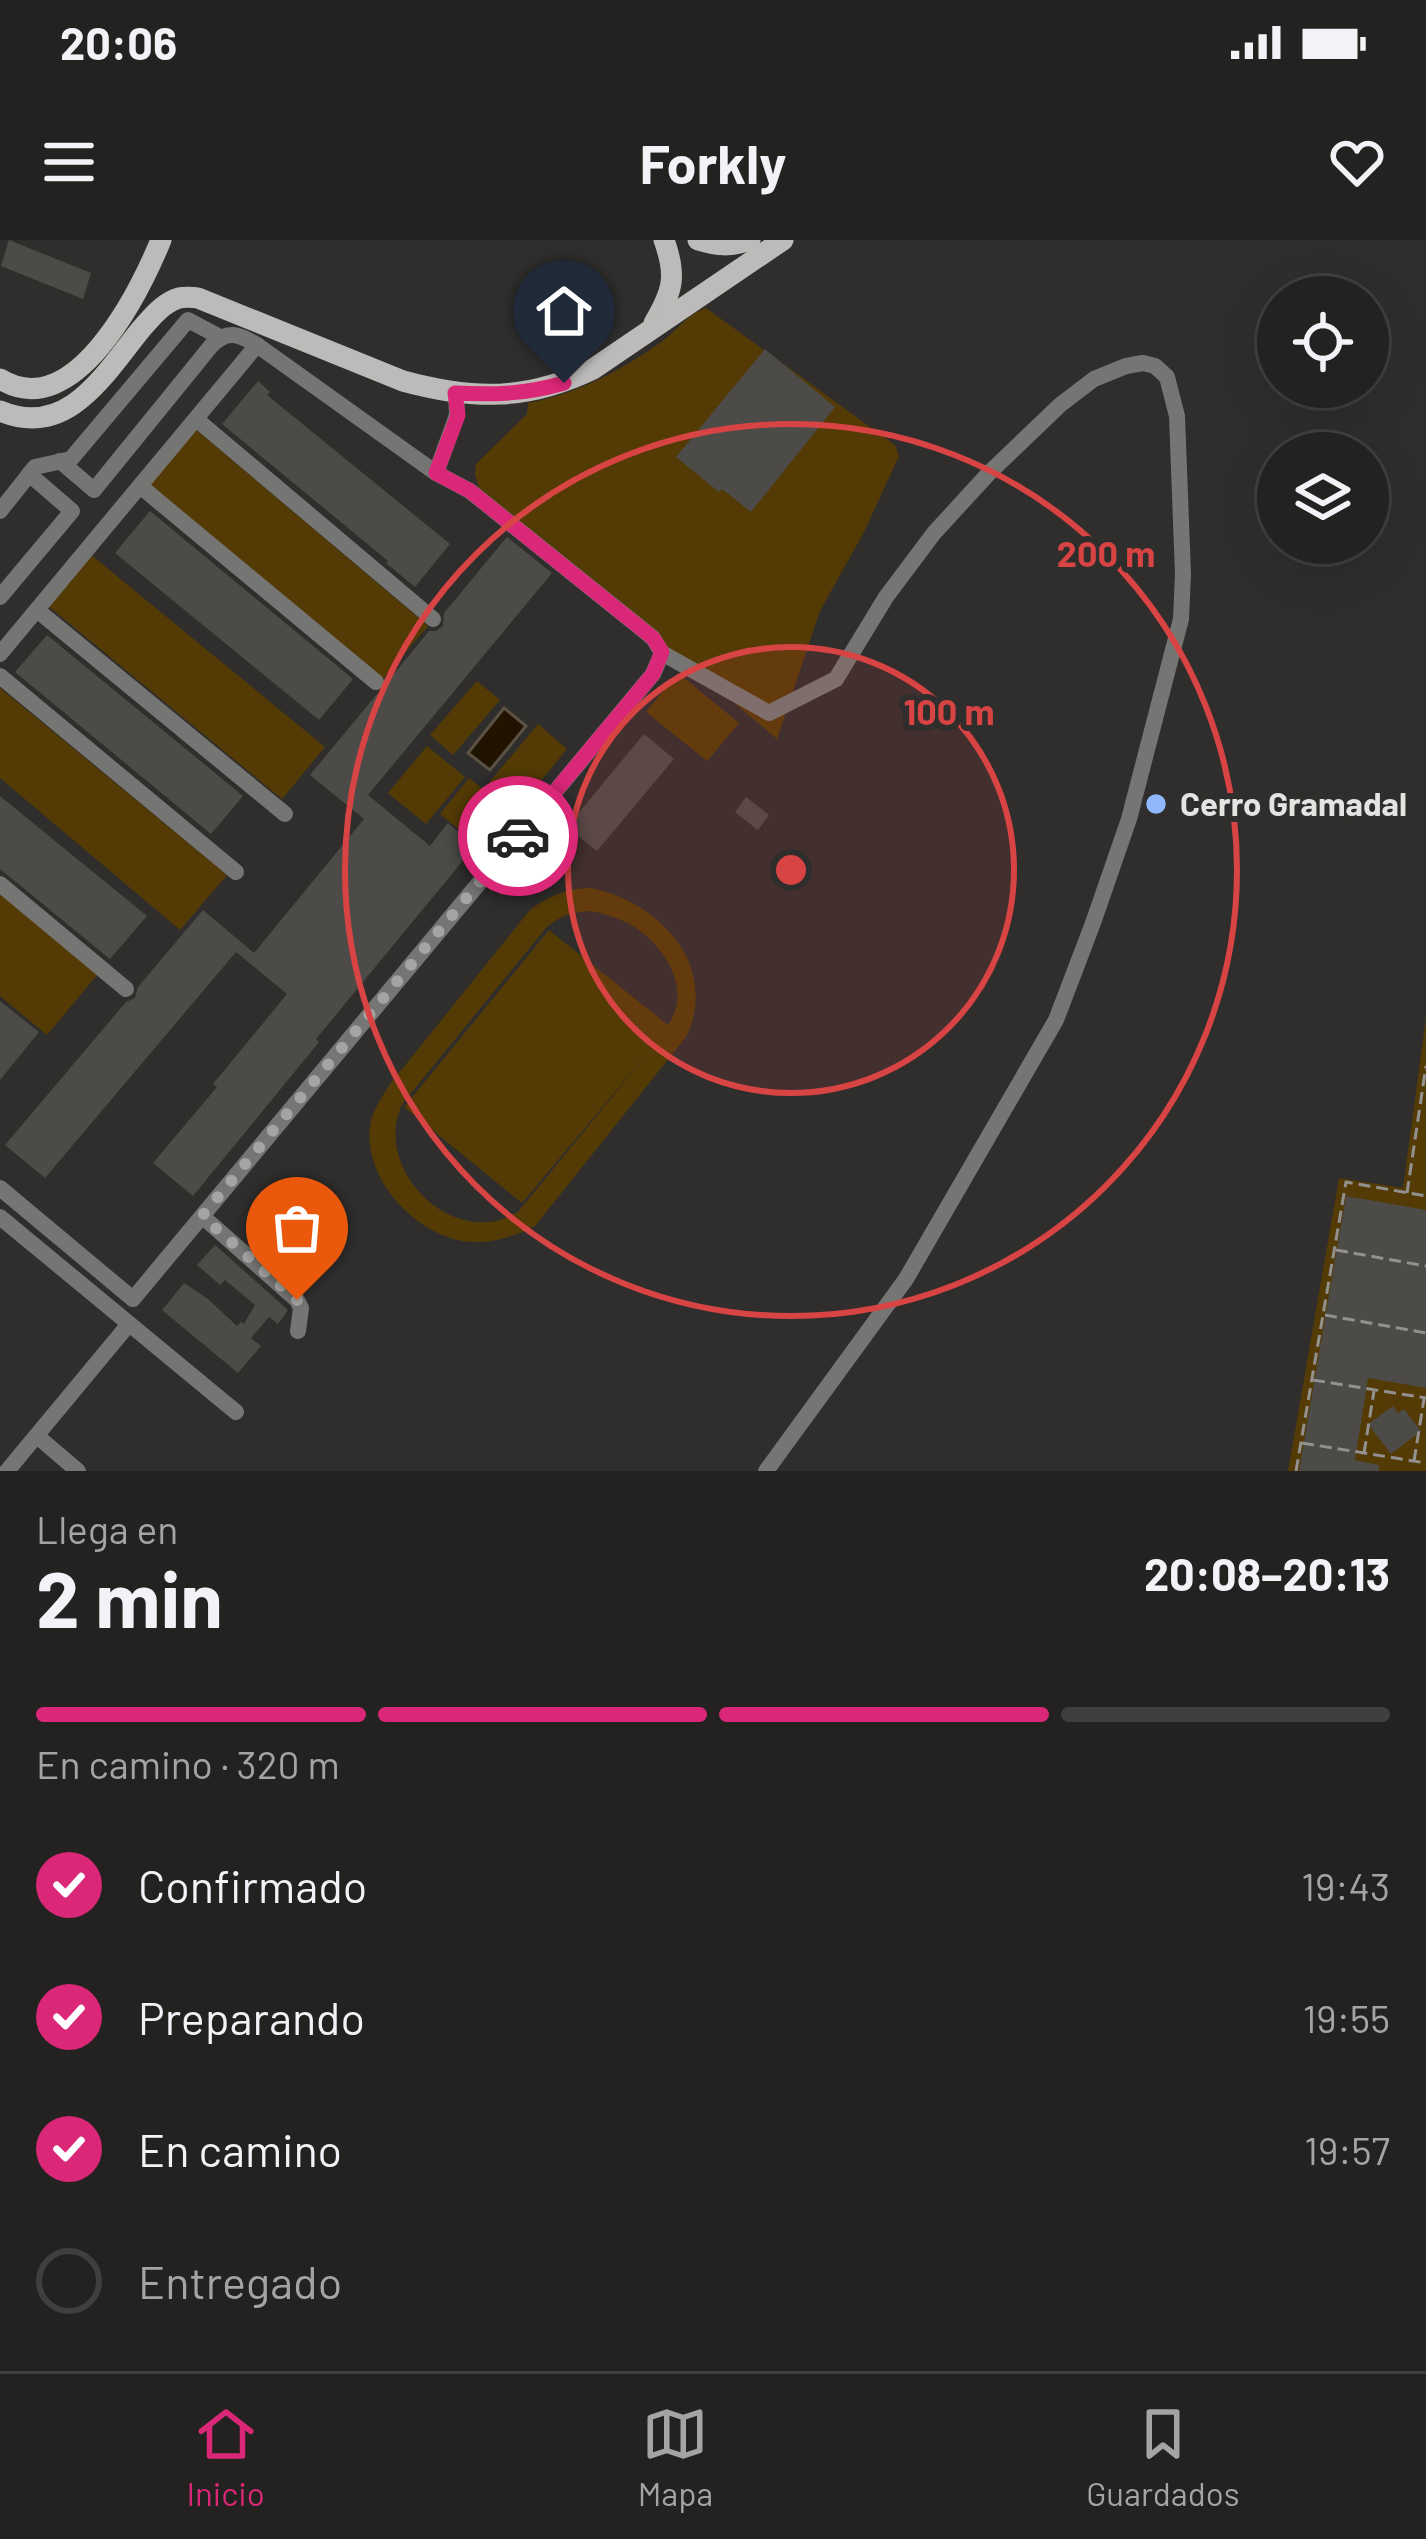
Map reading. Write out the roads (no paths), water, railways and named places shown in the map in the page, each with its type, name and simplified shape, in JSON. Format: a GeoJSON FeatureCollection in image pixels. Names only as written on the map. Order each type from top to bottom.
{"type":"FeatureCollection","features":[{"type":"Feature","properties":{"kind":"main road"},"geometry":{"type":"LineString","coordinates":[[648,334],[672,282],[672,262],[664,240]]}},
{"type":"Feature","properties":{"kind":"main road"},"geometry":{"type":"LineString","coordinates":[[698,240],[717,246],[750,240]]}},
{"type":"Feature","properties":{"kind":"main road"},"geometry":{"type":"LineString","coordinates":[[157,249],[159,280],[168,287],[403,381],[455,393],[501,395],[564,383],[593,369],[782,240]]}},
{"type":"Feature","properties":{"kind":"main road"},"geometry":{"type":"LineString","coordinates":[[0,379],[36,388],[68,379],[113,328],[157,249]]}},
{"type":"Feature","properties":{"kind":"main road"},"geometry":{"type":"LineString","coordinates":[[0,411],[18,418],[62,412],[88,394],[152,317],[181,297],[198,298]]}},
{"type":"Feature","properties":{"kind":"street"},"geometry":{"type":"LineString","coordinates":[[3,501],[35,466],[71,459],[188,320],[220,337]]}},
{"type":"Feature","properties":{"kind":"street"},"geometry":{"type":"LineString","coordinates":[[60,461],[94,490],[220,337],[239,335],[436,473],[470,491],[653,638],[662,652],[769,713],[836,679],[886,597],[934,532],[1060,405],[1094,380],[1126,366],[1155,366],[1167,377],[1177,416],[1181,620],[1129,819],[1093,923],[1056,1020],[917,1260],[766,1471]]}},
{"type":"Feature","properties":{"kind":"street"},"geometry":{"type":"LineString","coordinates":[[0,654],[257,345]]}},
{"type":"Feature","properties":{"kind":"street"},"geometry":{"type":"LineString","coordinates":[[436,473],[458,415],[455,393]]}},
{"type":"Feature","properties":{"kind":"street"},"geometry":{"type":"LineString","coordinates":[[196,419],[433,620]]}},
{"type":"Feature","properties":{"kind":"street"},"geometry":{"type":"LineString","coordinates":[[0,597],[72,511],[29,474]]}},
{"type":"Feature","properties":{"kind":"street"},"geometry":{"type":"LineString","coordinates":[[140,486],[376,682]]}},
{"type":"Feature","properties":{"kind":"street"},"geometry":{"type":"LineString","coordinates":[[37,610],[285,814]]}},
{"type":"Feature","properties":{"kind":"street"},"geometry":{"type":"LineString","coordinates":[[0,1188],[133,1299],[653,674],[662,652]]}},
{"type":"Feature","properties":{"kind":"street"},"geometry":{"type":"LineString","coordinates":[[0,676],[236,872]]}},
{"type":"Feature","properties":{"kind":"street"},"geometry":{"type":"LineString","coordinates":[[0,884],[126,988]]}},
{"type":"Feature","properties":{"kind":"street"},"geometry":{"type":"LineString","coordinates":[[202,1216],[297,1300],[301,1308],[298,1331]]}},
{"type":"Feature","properties":{"kind":"street"},"geometry":{"type":"LineString","coordinates":[[0,1217],[236,1412]]}},
{"type":"Feature","properties":{"kind":"street"},"geometry":{"type":"LineString","coordinates":[[7,1471],[129,1324]]}},
{"type":"Feature","properties":{"kind":"street"},"geometry":{"type":"LineString","coordinates":[[37,1436],[78,1471]]}},
{"type":"Feature","properties":{"kind":"place","name":"Cerro Gramadal"},"geometry":{"type":"Point","coordinates":[1156,804]}}]}
